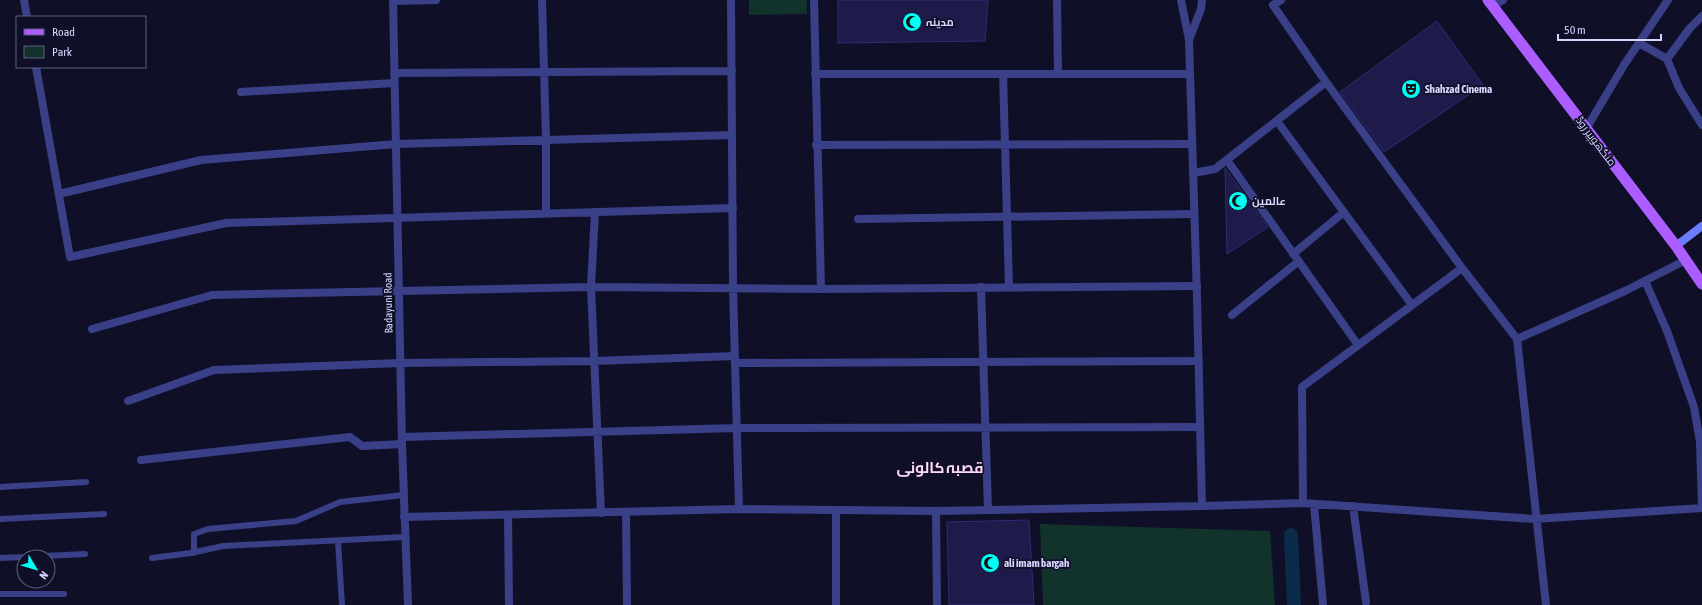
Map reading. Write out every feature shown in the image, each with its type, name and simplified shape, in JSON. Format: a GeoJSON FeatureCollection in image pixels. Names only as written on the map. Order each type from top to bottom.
{"type":"FeatureCollection","features":[{"type":"Feature","properties":{"kind":"main road","name":"منگھوپیر روڈ"},"geometry":{"type":"LineString","coordinates":[[1490,3],[1676,246],[1702,284]]}},
{"type":"Feature","properties":{"kind":"main road"},"geometry":{"type":"LineString","coordinates":[[1676,246],[1702,226]]}},
{"type":"Feature","properties":{"kind":"street"},"geometry":{"type":"LineString","coordinates":[[24,0],[27,16]]}},
{"type":"Feature","properties":{"kind":"street"},"geometry":{"type":"LineString","coordinates":[[393,0],[436,0]]}},
{"type":"Feature","properties":{"kind":"street","name":"Badayuni Road"},"geometry":{"type":"LineString","coordinates":[[393,0],[398,291],[408,605]]}},
{"type":"Feature","properties":{"kind":"street"},"geometry":{"type":"LineString","coordinates":[[542,0],[546,140],[546,213]]}},
{"type":"Feature","properties":{"kind":"street"},"geometry":{"type":"LineString","coordinates":[[731,0],[733,288],[739,509]]}},
{"type":"Feature","properties":{"kind":"street"},"geometry":{"type":"LineString","coordinates":[[814,0],[816,145],[821,288]]}},
{"type":"Feature","properties":{"kind":"street"},"geometry":{"type":"LineString","coordinates":[[1057,0],[1058,74]]}},
{"type":"Feature","properties":{"kind":"street"},"geometry":{"type":"LineString","coordinates":[[1182,0],[1189,40],[1202,506]]}},
{"type":"Feature","properties":{"kind":"street"},"geometry":{"type":"LineString","coordinates":[[1189,40],[1201,9],[1202,0]]}},
{"type":"Feature","properties":{"kind":"street"},"geometry":{"type":"LineString","coordinates":[[1281,0],[1273,5],[1326,82],[1462,268],[1517,340],[1535,519],[1546,605]]}},
{"type":"Feature","properties":{"kind":"street"},"geometry":{"type":"LineString","coordinates":[[1490,3],[1503,0]]}},
{"type":"Feature","properties":{"kind":"street"},"geometry":{"type":"LineString","coordinates":[[1586,129],[1639,43],[1668,0]]}},
{"type":"Feature","properties":{"kind":"street"},"geometry":{"type":"LineString","coordinates":[[1666,59],[1690,28],[1702,16]]}},
{"type":"Feature","properties":{"kind":"street"},"geometry":{"type":"LineString","coordinates":[[1639,43],[1666,59],[1680,88],[1702,125]]}},
{"type":"Feature","properties":{"kind":"street"},"geometry":{"type":"LineString","coordinates":[[36,68],[70,256],[226,223],[733,208]]}},
{"type":"Feature","properties":{"kind":"street"},"geometry":{"type":"LineString","coordinates":[[394,73],[732,71]]}},
{"type":"Feature","properties":{"kind":"street"},"geometry":{"type":"LineString","coordinates":[[815,74],[1190,74]]}},
{"type":"Feature","properties":{"kind":"street"},"geometry":{"type":"LineString","coordinates":[[1003,74],[1009,287]]}},
{"type":"Feature","properties":{"kind":"street"},"geometry":{"type":"LineString","coordinates":[[1193,173],[1215,170],[1326,82]]}},
{"type":"Feature","properties":{"kind":"street"},"geometry":{"type":"LineString","coordinates":[[241,92],[394,83]]}},
{"type":"Feature","properties":{"kind":"street"},"geometry":{"type":"LineString","coordinates":[[1277,121],[1412,305]]}},
{"type":"Feature","properties":{"kind":"street"},"geometry":{"type":"LineString","coordinates":[[59,194],[201,160],[396,144],[732,135]]}},
{"type":"Feature","properties":{"kind":"street"},"geometry":{"type":"LineString","coordinates":[[816,145],[1192,144]]}},
{"type":"Feature","properties":{"kind":"street"},"geometry":{"type":"LineString","coordinates":[[1227,160],[1358,345]]}},
{"type":"Feature","properties":{"kind":"street"},"geometry":{"type":"LineString","coordinates":[[595,212],[591,287],[601,513]]}},
{"type":"Feature","properties":{"kind":"street"},"geometry":{"type":"LineString","coordinates":[[1293,254],[1344,212]]}},
{"type":"Feature","properties":{"kind":"street"},"geometry":{"type":"LineString","coordinates":[[858,219],[1194,214]]}},
{"type":"Feature","properties":{"kind":"street"},"geometry":{"type":"LineString","coordinates":[[1517,340],[1645,281],[1686,260]]}},
{"type":"Feature","properties":{"kind":"street"},"geometry":{"type":"LineString","coordinates":[[1232,315],[1299,262]]}},
{"type":"Feature","properties":{"kind":"street"},"geometry":{"type":"LineString","coordinates":[[1303,503],[1302,387],[1462,268]]}},
{"type":"Feature","properties":{"kind":"street"},"geometry":{"type":"LineString","coordinates":[[404,517],[739,509],[936,511],[1303,503],[1535,519],[1702,508],[1700,442],[1694,407],[1667,331],[1645,281]]}},
{"type":"Feature","properties":{"kind":"street"},"geometry":{"type":"LineString","coordinates":[[92,329],[212,296],[591,287],[821,288],[1197,286]]}},
{"type":"Feature","properties":{"kind":"street"},"geometry":{"type":"LineString","coordinates":[[981,287],[988,510]]}},
{"type":"Feature","properties":{"kind":"street"},"geometry":{"type":"LineString","coordinates":[[128,401],[214,370],[400,363],[735,359],[983,362],[1199,361]]}},
{"type":"Feature","properties":{"kind":"street"},"geometry":{"type":"LineString","coordinates":[[141,460],[350,437],[362,446],[402,441],[737,428],[1200,427]]}},
{"type":"Feature","properties":{"kind":"street"},"geometry":{"type":"LineString","coordinates":[[1314,504],[1323,605]]}},
{"type":"Feature","properties":{"kind":"street"},"geometry":{"type":"LineString","coordinates":[[1353,506],[1366,602]]}},
{"type":"Feature","properties":{"kind":"street"},"geometry":{"type":"LineString","coordinates":[[836,510],[836,605]]}},
{"type":"Feature","properties":{"kind":"street"},"geometry":{"type":"LineString","coordinates":[[936,511],[937,605]]}},
{"type":"Feature","properties":{"kind":"street"},"geometry":{"type":"LineString","coordinates":[[626,512],[628,605]]}},
{"type":"Feature","properties":{"kind":"street"},"geometry":{"type":"LineString","coordinates":[[508,515],[509,605]]}},
{"type":"Feature","properties":{"kind":"lane"},"geometry":{"type":"LineString","coordinates":[[0,487],[86,482]]}},
{"type":"Feature","properties":{"kind":"lane"},"geometry":{"type":"LineString","coordinates":[[194,553],[194,534],[208,529],[296,521],[340,502],[404,494]]}},
{"type":"Feature","properties":{"kind":"lane"},"geometry":{"type":"LineString","coordinates":[[0,519],[104,514]]}},
{"type":"Feature","properties":{"kind":"lane"},"geometry":{"type":"LineString","coordinates":[[152,558],[194,553],[223,546],[405,537]]}},
{"type":"Feature","properties":{"kind":"lane"},"geometry":{"type":"LineString","coordinates":[[338,541],[342,605]]}},
{"type":"Feature","properties":{"kind":"lane"},"geometry":{"type":"LineString","coordinates":[[56,555],[85,554]]}},
{"type":"Feature","properties":{"kind":"lane"},"geometry":{"type":"LineString","coordinates":[[0,558],[16,557]]}},
{"type":"Feature","properties":{"kind":"lane"},"geometry":{"type":"LineString","coordinates":[[0,594],[64,594]]}},
{"type":"Feature","properties":{"kind":"green space"},"geometry":{"type":"Polygon","coordinates":[[[749,0],[807,0],[807,14],[749,15],[749,0]]]}},
{"type":"Feature","properties":{"kind":"green space"},"geometry":{"type":"Polygon","coordinates":[[[1040,524],[1270,531],[1275,605],[1043,605],[1040,524]]]}},
{"type":"Feature","properties":{"kind":"building","name":"مدینہ"},"geometry":{"type":"Polygon","coordinates":[[[838,0],[988,0],[985,41],[838,43],[838,0]]]}},
{"type":"Feature","properties":{"kind":"building","name":"Shahzad Cinema"},"geometry":{"type":"Polygon","coordinates":[[[1437,21],[1483,85],[1384,152],[1340,92],[1437,21]]]}},
{"type":"Feature","properties":{"kind":"building","name":"عالمین"},"geometry":{"type":"Polygon","coordinates":[[[1225,168],[1268,227],[1227,254],[1225,168]]]}},
{"type":"Feature","properties":{"kind":"building","name":"ali imam bargah"},"geometry":{"type":"Polygon","coordinates":[[[1029,520],[1034,605],[949,605],[947,522],[1029,520]]]}},
{"type":"Feature","properties":{"kind":"waterway"},"geometry":{"type":"LineString","coordinates":[[1291,535],[1294,605]]}},
{"type":"Feature","properties":{"kind":"place","name":"مدینہ"},"geometry":{"type":"Point","coordinates":[912,22]}},
{"type":"Feature","properties":{"kind":"place","name":"Shahzad Cinema"},"geometry":{"type":"Point","coordinates":[1411,89]}},
{"type":"Feature","properties":{"kind":"place","name":"عالمین"},"geometry":{"type":"Point","coordinates":[1238,201]}},
{"type":"Feature","properties":{"kind":"place","name":"ali imam bargah"},"geometry":{"type":"Point","coordinates":[990,563]}},
{"type":"Feature","properties":{"kind":"district","name":"قصبہ کالونی"},"geometry":{"type":"Point","coordinates":[940,467]}}]}
